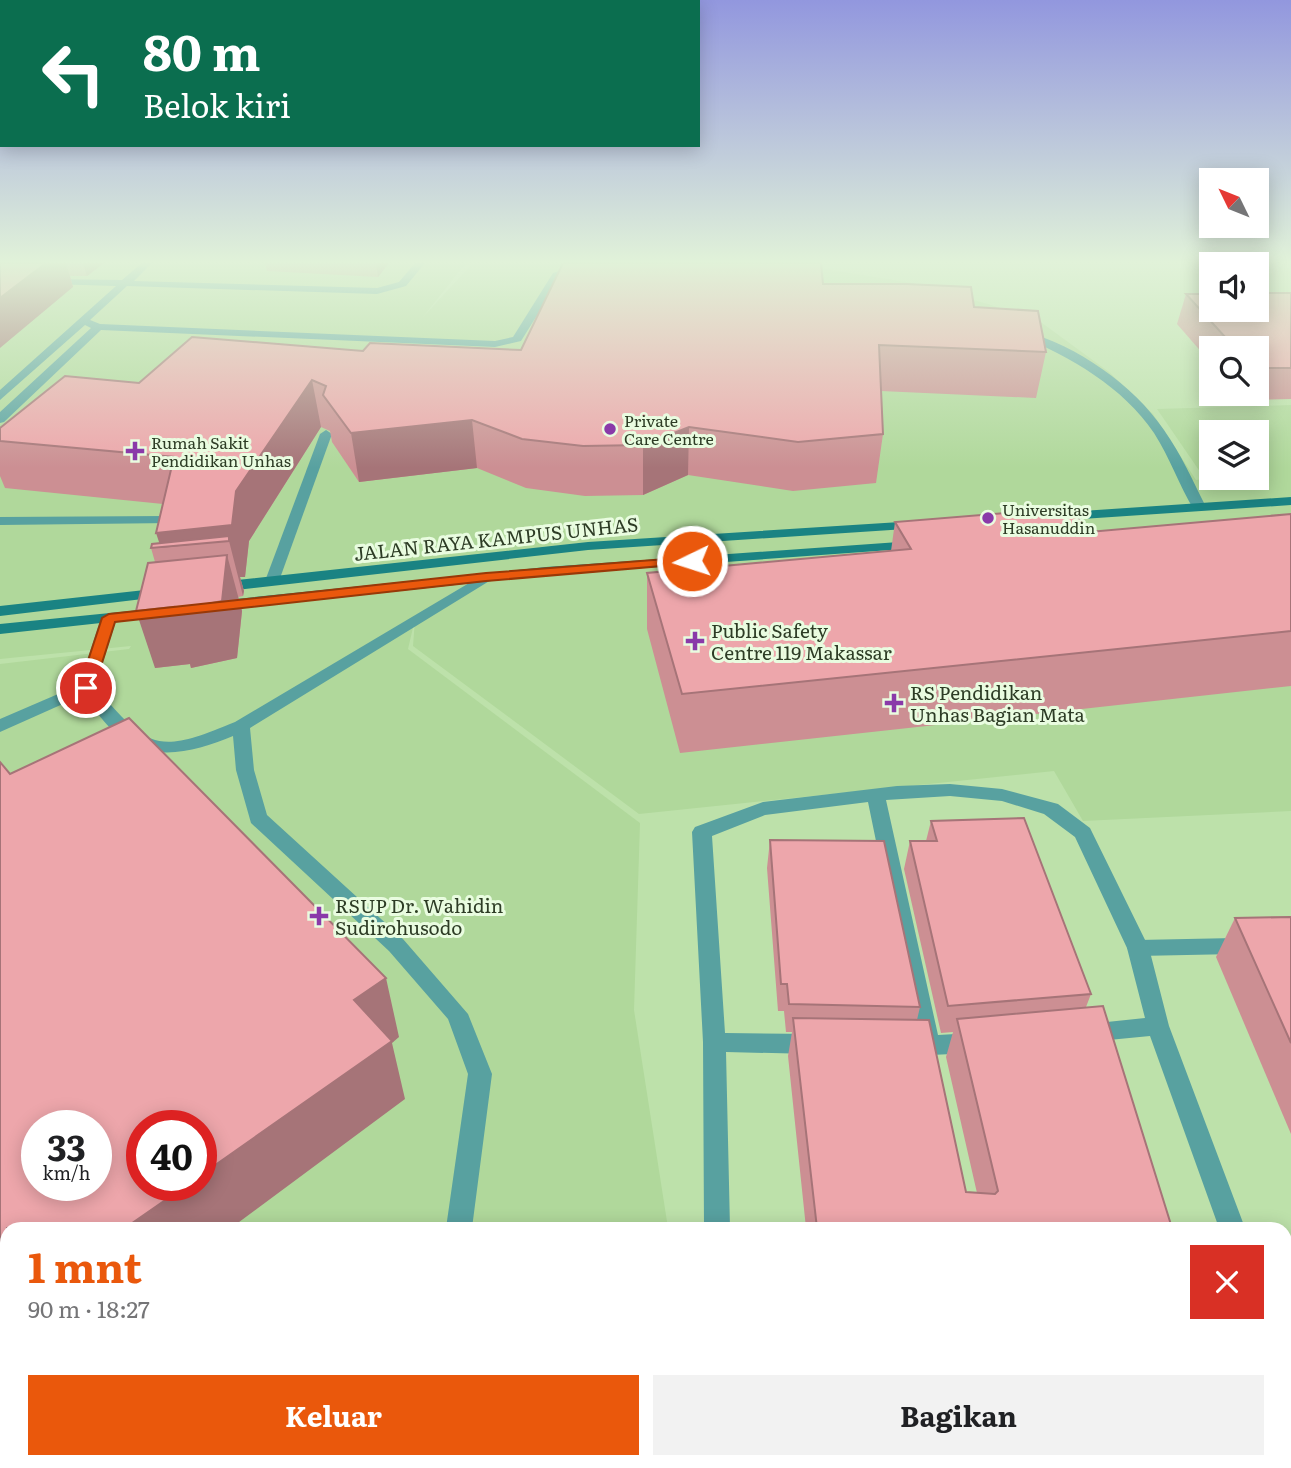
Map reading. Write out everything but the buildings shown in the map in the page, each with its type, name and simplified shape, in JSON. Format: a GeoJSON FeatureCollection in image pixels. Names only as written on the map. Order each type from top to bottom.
{"type":"FeatureCollection","features":[{"type":"Feature","properties":{"kind":"street"},"geometry":{"type":"LineString","coordinates":[[0,396],[72,332]]}},
{"type":"Feature","properties":{"kind":"street"},"geometry":{"type":"LineString","coordinates":[[0,419],[92,332]]}},
{"type":"Feature","properties":{"kind":"street"},"geometry":{"type":"LineString","coordinates":[[203,332],[495,344],[517,339],[522,332]]}},
{"type":"Feature","properties":{"kind":"street"},"geometry":{"type":"LineString","coordinates":[[1017,332],[1043,341],[1104,375],[1153,423],[1199,507]]}},
{"type":"Feature","properties":{"kind":"street"},"geometry":{"type":"LineString","coordinates":[[272,581],[326,434]]}},
{"type":"Feature","properties":{"kind":"street"},"geometry":{"type":"LineString","coordinates":[[1032,518],[1291,501]]}},
{"type":"Feature","properties":{"kind":"street"},"geometry":{"type":"LineString","coordinates":[[0,520],[166,520]]}},
{"type":"Feature","properties":{"kind":"street","name":"JALAN RAYA KAMPUS UNHAS"},"geometry":{"type":"LineString","coordinates":[[204,588],[546,550],[935,524]]}},
{"type":"Feature","properties":{"kind":"street","name":"JALAN RAYA KAMPUS UNHAS"},"geometry":{"type":"LineString","coordinates":[[199,608],[546,571],[930,544]]}},
{"type":"Feature","properties":{"kind":"street"},"geometry":{"type":"LineString","coordinates":[[546,550],[546,571]]}},
{"type":"Feature","properties":{"kind":"street"},"geometry":{"type":"LineString","coordinates":[[86,688],[127,734],[164,750],[206,740],[241,726],[486,577]]}},
{"type":"Feature","properties":{"kind":"street"},"geometry":{"type":"LineString","coordinates":[[0,611],[177,591]]}},
{"type":"Feature","properties":{"kind":"street"},"geometry":{"type":"LineString","coordinates":[[0,629],[173,611]]}},
{"type":"Feature","properties":{"kind":"street"},"geometry":{"type":"LineString","coordinates":[[86,688],[109,618]]}},
{"type":"Feature","properties":{"kind":"street"},"geometry":{"type":"LineString","coordinates":[[0,726],[86,688]]}},
{"type":"Feature","properties":{"kind":"street"},"geometry":{"type":"LineString","coordinates":[[241,726],[245,770],[258,818],[396,945],[457,1014],[481,1074],[460,1222]]}},
{"type":"Feature","properties":{"kind":"street"},"geometry":{"type":"LineString","coordinates":[[717,1222],[714,1041],[702,832],[763,809],[876,795],[950,790],[1002,795],[1051,809],[1083,833],[1138,947],[1158,1026],[1230,1222]]}},
{"type":"Feature","properties":{"kind":"street"},"geometry":{"type":"LineString","coordinates":[[876,795],[935,1073]]}},
{"type":"Feature","properties":{"kind":"street"},"geometry":{"type":"LineString","coordinates":[[1138,947],[1291,945]]}},
{"type":"Feature","properties":{"kind":"street"},"geometry":{"type":"LineString","coordinates":[[1064,1035],[1158,1026]]}},
{"type":"Feature","properties":{"kind":"street"},"geometry":{"type":"LineString","coordinates":[[714,1041],[835,1044]]}},
{"type":"Feature","properties":{"kind":"street"},"geometry":{"type":"LineString","coordinates":[[889,1046],[929,1047],[997,1041]]}},
{"type":"Feature","properties":{"kind":"shaded area","name":"RSUP Dr. Wahidin Sudirohusodo"},"geometry":{"type":"Polygon","coordinates":[[[0,332],[1054,332],[1109,372],[1153,414],[1196,480],[1199,480],[1199,490],[1269,490],[1269,420],[1199,420],[1199,470],[1157,409],[1291,405],[1291,811],[1083,821],[1054,771],[639,814],[413,646],[415,619],[408,649],[640,823],[634,1010],[667,1222],[0,1222],[0,664],[129,649],[131,646],[0,659],[0,332]]]}},
{"type":"Feature","properties":{"kind":"place","name":"Private Care Centre"},"geometry":{"type":"Point","coordinates":[610,429]}},
{"type":"Feature","properties":{"kind":"place","name":"Rumah Sakit Pendidikan Unhas"},"geometry":{"type":"Point","coordinates":[135,451]}},
{"type":"Feature","properties":{"kind":"place","name":"Universitas Hasanuddin"},"geometry":{"type":"Point","coordinates":[988,518]}},
{"type":"Feature","properties":{"kind":"place","name":"Public Safety Centre 119 Makassar"},"geometry":{"type":"Point","coordinates":[695,641]}},
{"type":"Feature","properties":{"kind":"place","name":"RS Pendidikan Unhas Bagian Mata"},"geometry":{"type":"Point","coordinates":[894,703]}},
{"type":"Feature","properties":{"kind":"place","name":"RSUP Dr. Wahidin Sudirohusodo"},"geometry":{"type":"Point","coordinates":[319,916]}},
{"type":"Feature","properties":{"kind":"route"},"geometry":{"type":"LineString","coordinates":[[86,688],[109,618],[486,577],[692,561]]}}]}
